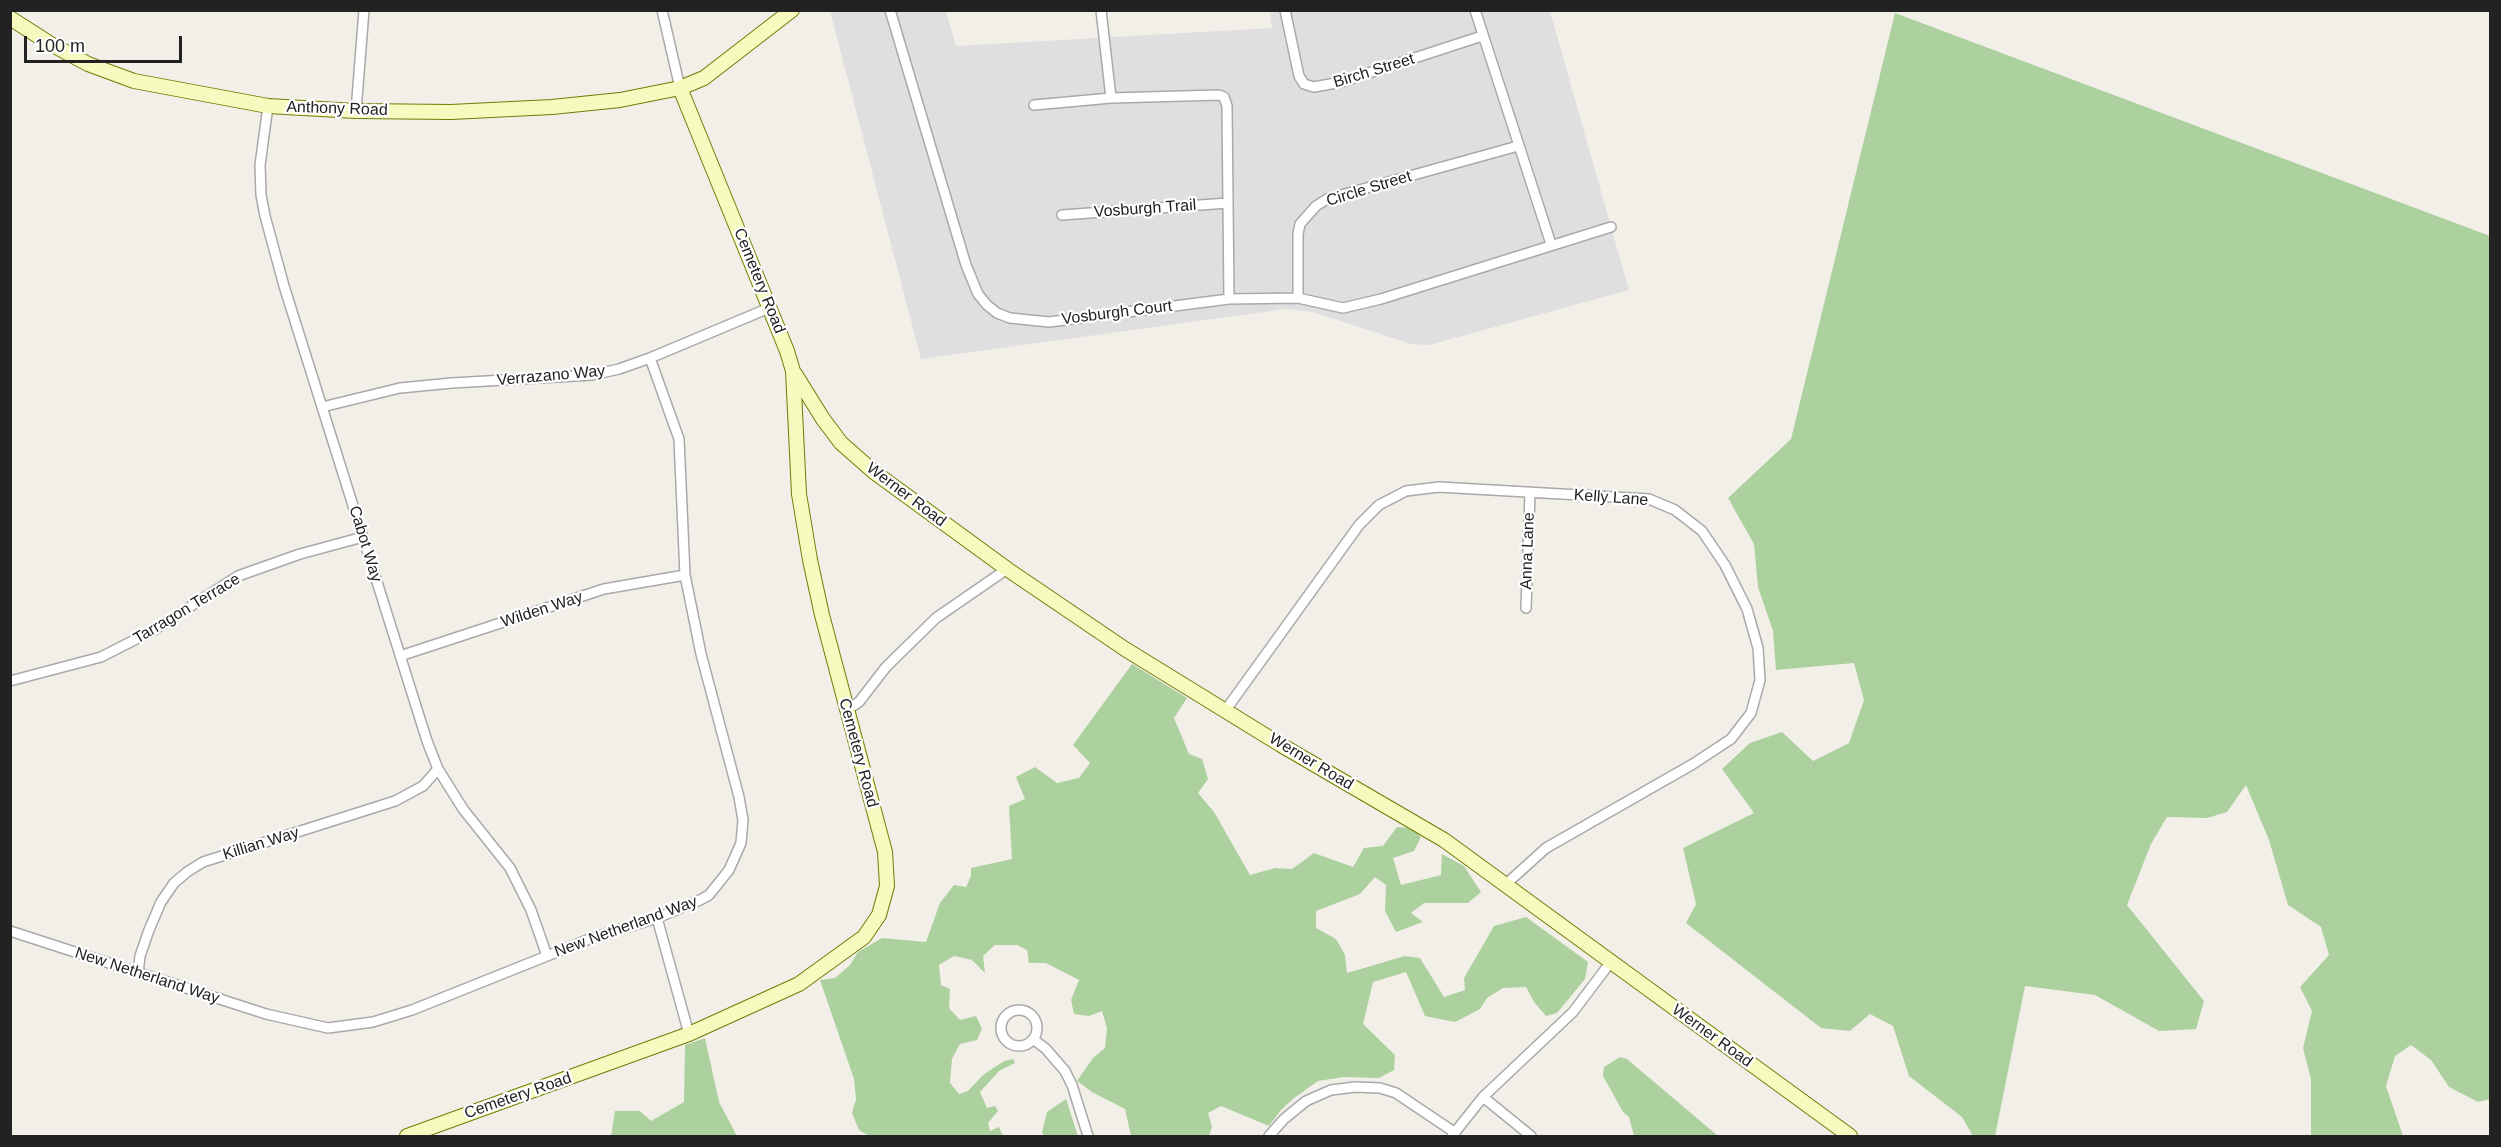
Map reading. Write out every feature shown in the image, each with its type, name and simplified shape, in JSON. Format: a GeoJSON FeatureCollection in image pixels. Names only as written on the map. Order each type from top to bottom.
{"type":"FeatureCollection","features":[{"type":"Feature","properties":{"kind":"street"},"geometry":{"type":"LineString","coordinates":[[356,111],[364,10]]}},
{"type":"Feature","properties":{"kind":"street"},"geometry":{"type":"LineString","coordinates":[[662,10],[680,88]]}},
{"type":"Feature","properties":{"kind":"street","name":"Anthony Road"},"geometry":{"type":"LineString","coordinates":[[10,18],[88,64],[134,81],[268,106],[356,111],[451,112],[552,107],[620,100],[680,88],[704,78],[792,10]]}},
{"type":"Feature","properties":{"kind":"street","name":"Vosburgh Court"},"geometry":{"type":"LineString","coordinates":[[890,10],[966,265],[978,294],[987,305],[997,313],[1010,318],[1049,322],[1229,299],[1298,298],[1343,308],[1363,304],[1611,227]]}},
{"type":"Feature","properties":{"kind":"street"},"geometry":{"type":"LineString","coordinates":[[1101,10],[1111,98]]}},
{"type":"Feature","properties":{"kind":"street","name":"Birch Street"},"geometry":{"type":"LineString","coordinates":[[1285,10],[1299,76],[1304,84],[1314,87],[1341,82],[1482,36]]}},
{"type":"Feature","properties":{"kind":"street"},"geometry":{"type":"LineString","coordinates":[[1475,10],[1551,244]]}},
{"type":"Feature","properties":{"kind":"street","name":"Cemetery Road"},"geometry":{"type":"LineString","coordinates":[[407,1137],[689,1034],[799,984],[864,936],[879,915],[888,886],[885,852],[822,615],[799,494],[793,371],[788,351],[680,88]]}},
{"type":"Feature","properties":{"kind":"street"},"geometry":{"type":"LineString","coordinates":[[1034,105],[1111,98],[1219,95],[1224,97],[1227,106],[1229,299]]}},
{"type":"Feature","properties":{"kind":"street","name":"Cabot Way"},"geometry":{"type":"LineString","coordinates":[[268,106],[260,165],[261,195],[284,286],[400,656],[438,769],[463,809],[510,868],[531,910],[547,956]]}},
{"type":"Feature","properties":{"kind":"street","name":"Circle Street"},"geometry":{"type":"LineString","coordinates":[[1298,298],[1298,234],[1300,224],[1316,206],[1327,199],[1518,146]]}},
{"type":"Feature","properties":{"kind":"street","name":"Vosburgh Trail"},"geometry":{"type":"LineString","coordinates":[[1062,215],[1228,203]]}},
{"type":"Feature","properties":{"kind":"street","name":"Verrazano Way"},"geometry":{"type":"LineString","coordinates":[[322,406],[400,388],[592,375],[619,369],[650,358],[769,308]]}},
{"type":"Feature","properties":{"kind":"street","name":"New Netherland Way"},"geometry":{"type":"LineString","coordinates":[[10,931],[266,1014],[328,1028],[373,1022],[412,1010],[547,956],[657,918],[700,900],[717,886],[729,870],[741,843],[743,820],[740,797],[700,654],[685,575],[679,439],[650,358]]}},
{"type":"Feature","properties":{"kind":"street","name":"Werner Road"},"geometry":{"type":"LineString","coordinates":[[793,371],[841,443],[874,472],[1007,569],[1125,649],[1225,711],[1444,840],[1850,1137]]}},
{"type":"Feature","properties":{"kind":"street","name":"Kelly Lane"},"geometry":{"type":"LineString","coordinates":[[1225,711],[1359,525],[1379,506],[1406,491],[1439,487],[1649,499],[1675,510],[1702,531],[1725,565],[1747,609],[1758,648],[1760,680],[1751,713],[1731,739],[1693,764],[1546,848],[1505,885]]}},
{"type":"Feature","properties":{"kind":"street","name":"Anna Lane"},"geometry":{"type":"LineString","coordinates":[[1526,608],[1530,493]]}},
{"type":"Feature","properties":{"kind":"street","name":"Tarragon Terrace"},"geometry":{"type":"LineString","coordinates":[[10,681],[101,657],[154,630],[238,576],[300,554],[363,537]]}},
{"type":"Feature","properties":{"kind":"street"},"geometry":{"type":"LineString","coordinates":[[847,710],[859,702],[886,667],[936,618],[1007,569]]}},
{"type":"Feature","properties":{"kind":"street","name":"Wilden Way"},"geometry":{"type":"LineString","coordinates":[[400,656],[604,590],[685,575]]}},
{"type":"Feature","properties":{"kind":"street","name":"Killian Way"},"geometry":{"type":"LineString","coordinates":[[138,973],[140,957],[161,902],[174,883],[187,872],[203,862],[395,801],[423,786],[438,769]]}},
{"type":"Feature","properties":{"kind":"street"},"geometry":{"type":"LineString","coordinates":[[657,918],[689,1034]]}},
{"type":"Feature","properties":{"kind":"street"},"geometry":{"type":"LineString","coordinates":[[1269,1137],[1284,1119],[1306,1101],[1330,1090],[1354,1087],[1380,1088],[1396,1093],[1453,1134],[1483,1097],[1557,1029],[1610,963]]}},
{"type":"Feature","properties":{"kind":"street"},"geometry":{"type":"LineString","coordinates":[[1017,1010],[1032,1015],[1037,1024],[1034,1039],[1019,1046],[1009,1043],[1002,1034],[1004,1019],[1017,1010]]}},
{"type":"Feature","properties":{"kind":"street"},"geometry":{"type":"LineString","coordinates":[[1034,1039],[1065,1071],[1072,1085],[1088,1137]]}},
{"type":"Feature","properties":{"kind":"street"},"geometry":{"type":"LineString","coordinates":[[1483,1097],[1530,1137]]}},
{"type":"Feature","properties":{"kind":"shaded area"},"geometry":{"type":"Polygon","coordinates":[[[830,11],[946,11],[956,46],[1272,28],[1270,11],[1550,11],[1629,290],[1429,345],[1411,344],[1313,312],[1286,309],[921,359],[830,11]]]}},
{"type":"Feature","properties":{"kind":"green space"},"geometry":{"type":"Polygon","coordinates":[[[1895,13],[2490,236],[2490,1099],[2478,1102],[2449,1087],[2431,1060],[2411,1045],[2395,1056],[2386,1086],[2403,1136],[2311,1136],[2311,1079],[2303,1048],[2312,1011],[2300,987],[2329,955],[2321,927],[2288,905],[2269,840],[2246,785],[2227,812],[2207,818],[2167,817],[2151,844],[2127,905],[2204,1001],[2196,1029],[2159,1031],[2095,995],[2025,986],[1995,1136],[1973,1136],[1962,1117],[1909,1076],[1893,1026],[1870,1014],[1850,1031],[1821,1028],[1686,923],[1696,904],[1683,848],[1754,813],[1722,769],[1750,743],[1782,732],[1813,761],[1849,743],[1864,700],[1854,663],[1776,670],[1773,631],[1758,587],[1754,544],[1728,498],[1791,439],[1895,13]]]}},
{"type":"Feature","properties":{"kind":"green space"},"geometry":{"type":"Polygon","coordinates":[[[1132,664],[1187,698],[1174,718],[1189,754],[1202,759],[1208,779],[1198,793],[1214,812],[1250,875],[1275,868],[1292,869],[1314,853],[1353,867],[1364,848],[1383,846],[1397,827],[1411,828],[1421,837],[1414,851],[1393,858],[1401,885],[1441,875],[1442,854],[1464,866],[1481,892],[1468,903],[1424,903],[1411,913],[1423,922],[1396,932],[1385,911],[1386,885],[1375,877],[1360,894],[1316,911],[1316,928],[1336,939],[1345,955],[1347,973],[1405,956],[1420,958],[1444,997],[1465,990],[1464,978],[1494,926],[1526,917],[1588,962],[1585,979],[1557,1013],[1546,1016],[1534,1002],[1526,987],[1503,988],[1487,998],[1480,1009],[1455,1022],[1425,1016],[1406,972],[1373,982],[1363,1024],[1395,1055],[1394,1070],[1379,1078],[1344,1077],[1318,1081],[1294,1098],[1269,1126],[1221,1106],[1208,1113],[1212,1127],[1209,1136],[1131,1136],[1125,1109],[1092,1092],[1077,1081],[1093,1058],[1105,1048],[1107,1028],[1102,1011],[1089,1016],[1074,1014],[1071,1000],[1079,980],[1046,963],[1029,963],[1027,950],[1017,945],[995,945],[983,956],[985,973],[972,960],[954,956],[939,965],[941,985],[950,989],[949,1008],[960,1020],[976,1016],[982,1029],[977,1040],[960,1044],[952,1059],[950,1083],[959,1094],[968,1091],[983,1075],[1004,1061],[1013,1059],[1015,1063],[999,1071],[980,1092],[987,1108],[995,1106],[998,1111],[988,1123],[990,1131],[999,1127],[1003,1136],[869,1136],[859,1130],[852,1113],[856,1099],[854,1079],[820,980],[835,978],[850,965],[858,952],[882,938],[926,942],[940,903],[954,885],[966,887],[971,876],[971,868],[1012,859],[1009,806],[1025,799],[1016,777],[1035,767],[1057,783],[1079,778],[1090,763],[1073,745],[1132,664]]]}},
{"type":"Feature","properties":{"kind":"green space"},"geometry":{"type":"Polygon","coordinates":[[[705,1038],[719,1102],[737,1136],[611,1136],[615,1111],[640,1111],[651,1121],[684,1102],[685,1045],[705,1038]]]}},
{"type":"Feature","properties":{"kind":"green space"},"geometry":{"type":"Polygon","coordinates":[[[1620,1057],[1627,1059],[1718,1136],[1634,1136],[1629,1117],[1623,1112],[1603,1076],[1604,1067],[1620,1057]]]}},
{"type":"Feature","properties":{"kind":"green space"},"geometry":{"type":"Polygon","coordinates":[[[1066,1099],[1078,1136],[1044,1136],[1042,1132],[1047,1112],[1066,1099]]]}}]}
